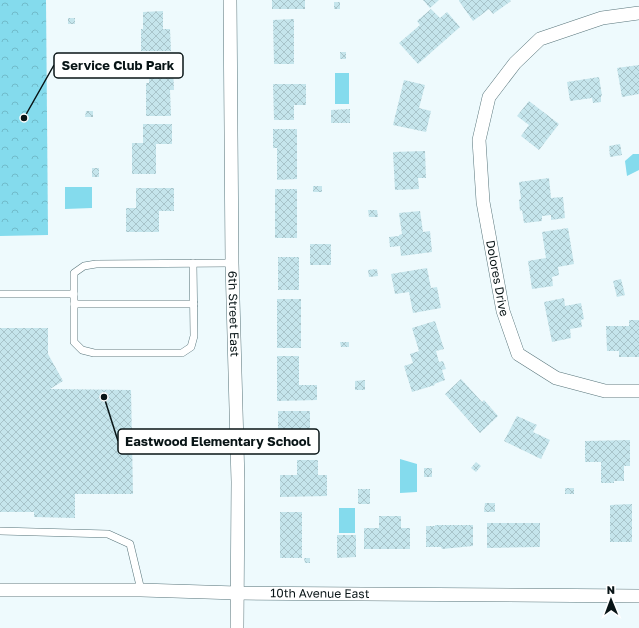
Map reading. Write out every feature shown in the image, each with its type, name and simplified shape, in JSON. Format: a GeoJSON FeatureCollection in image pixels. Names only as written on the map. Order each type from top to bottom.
{"type":"FeatureCollection","features":[{"type":"Feature","properties":{"kind":"street","name":"6th Street East"},"geometry":{"type":"LineString","coordinates":[[230,0],[232,263],[238,482],[237,628]]}},
{"type":"Feature","properties":{"kind":"street","name":"Dolores Drive"},"geometry":{"type":"LineString","coordinates":[[639,13],[602,18],[540,39],[516,63],[490,97],[479,140],[483,202],[503,311],[518,354],[556,378],[605,391],[639,391]]}},
{"type":"Feature","properties":{"kind":"street","name":"10th Avenue East"},"geometry":{"type":"LineString","coordinates":[[0,590],[141,590],[237,594],[639,596]]}},
{"type":"Feature","properties":{"kind":"lane"},"geometry":{"type":"LineString","coordinates":[[193,263],[194,336],[191,347],[182,353],[94,353],[82,350],[74,342],[74,273],[84,266],[96,264],[193,263],[232,263]]}},
{"type":"Feature","properties":{"kind":"lane"},"geometry":{"type":"LineString","coordinates":[[0,294],[74,294]]}},
{"type":"Feature","properties":{"kind":"lane"},"geometry":{"type":"LineString","coordinates":[[74,304],[194,304]]}},
{"type":"Feature","properties":{"kind":"lane"},"geometry":{"type":"LineString","coordinates":[[0,531],[108,534],[130,544],[141,590]]}},
{"type":"Feature","properties":{"kind":"green space"},"geometry":{"type":"Polygon","coordinates":[[[0,0],[46,0],[48,235],[0,236],[0,0]]]}},
{"type":"Feature","properties":{"kind":"green space"},"geometry":{"type":"Polygon","coordinates":[[[335,73],[349,73],[349,104],[335,104],[335,73]]]}},
{"type":"Feature","properties":{"kind":"green space"},"geometry":{"type":"Polygon","coordinates":[[[633,154],[639,154],[639,170],[627,176],[625,161],[633,154]]]}},
{"type":"Feature","properties":{"kind":"green space"},"geometry":{"type":"Polygon","coordinates":[[[65,187],[92,187],[92,208],[65,209],[65,187]]]}},
{"type":"Feature","properties":{"kind":"green space"},"geometry":{"type":"Polygon","coordinates":[[[400,459],[417,464],[417,492],[400,493],[400,459]]]}},
{"type":"Feature","properties":{"kind":"green space"},"geometry":{"type":"Polygon","coordinates":[[[339,508],[355,508],[355,533],[339,533],[339,508]]]}},
{"type":"Feature","properties":{"kind":"building"},"geometry":{"type":"Polygon","coordinates":[[[272,0],[305,0],[305,9],[272,9],[272,0]]]}},
{"type":"Feature","properties":{"kind":"building"},"geometry":{"type":"Polygon","coordinates":[[[423,0],[439,0],[430,8],[423,0]]]}},
{"type":"Feature","properties":{"kind":"building"},"geometry":{"type":"Polygon","coordinates":[[[459,0],[511,1],[493,14],[489,9],[473,21],[459,0]]]}},
{"type":"Feature","properties":{"kind":"building"},"geometry":{"type":"Polygon","coordinates":[[[334,2],[340,2],[340,9],[334,9],[334,2]]]}},
{"type":"Feature","properties":{"kind":"building"},"geometry":{"type":"Polygon","coordinates":[[[431,9],[440,18],[447,12],[460,27],[418,64],[399,43],[420,25],[417,21],[431,9]]]}},
{"type":"Feature","properties":{"kind":"building"},"geometry":{"type":"Polygon","coordinates":[[[163,11],[163,29],[170,29],[171,51],[141,51],[143,12],[163,11]]]}},
{"type":"Feature","properties":{"kind":"building"},"geometry":{"type":"Polygon","coordinates":[[[68,18],[75,18],[75,24],[68,24],[68,18]]]}},
{"type":"Feature","properties":{"kind":"building"},"geometry":{"type":"Polygon","coordinates":[[[294,19],[294,64],[274,64],[273,20],[294,19]]]}},
{"type":"Feature","properties":{"kind":"building"},"geometry":{"type":"Polygon","coordinates":[[[340,52],[346,52],[346,59],[340,59],[340,52]]]}},
{"type":"Feature","properties":{"kind":"building"},"geometry":{"type":"Polygon","coordinates":[[[639,65],[639,94],[622,97],[617,68],[639,65]]]}},
{"type":"Feature","properties":{"kind":"building"},"geometry":{"type":"Polygon","coordinates":[[[149,66],[173,66],[174,90],[170,90],[171,116],[146,116],[146,83],[149,83],[149,66]]]}},
{"type":"Feature","properties":{"kind":"building"},"geometry":{"type":"Polygon","coordinates":[[[599,77],[602,96],[601,102],[593,103],[592,98],[570,101],[567,82],[599,77]]]}},
{"type":"Feature","properties":{"kind":"building"},"geometry":{"type":"Polygon","coordinates":[[[404,80],[425,85],[419,108],[431,111],[426,132],[393,125],[404,80]]]}},
{"type":"Feature","properties":{"kind":"building"},"geometry":{"type":"Polygon","coordinates":[[[273,84],[306,84],[306,105],[294,105],[294,120],[274,120],[273,84]]]}},
{"type":"Feature","properties":{"kind":"building"},"geometry":{"type":"Polygon","coordinates":[[[529,101],[559,124],[539,150],[521,136],[529,125],[517,116],[529,101]]]}},
{"type":"Feature","properties":{"kind":"building"},"geometry":{"type":"Polygon","coordinates":[[[350,109],[350,123],[331,123],[331,110],[350,109]]]}},
{"type":"Feature","properties":{"kind":"building"},"geometry":{"type":"Polygon","coordinates":[[[86,111],[93,111],[93,117],[85,117],[86,111]]]}},
{"type":"Feature","properties":{"kind":"building"},"geometry":{"type":"Polygon","coordinates":[[[143,124],[172,124],[172,144],[156,144],[156,174],[132,174],[132,143],[143,143],[143,124]]]}},
{"type":"Feature","properties":{"kind":"building"},"geometry":{"type":"Polygon","coordinates":[[[273,129],[297,129],[297,179],[277,180],[277,148],[273,148],[273,129]]]}},
{"type":"Feature","properties":{"kind":"building"},"geometry":{"type":"Polygon","coordinates":[[[620,144],[622,155],[610,157],[609,146],[620,144]]]}},
{"type":"Feature","properties":{"kind":"building"},"geometry":{"type":"Polygon","coordinates":[[[425,151],[426,178],[418,178],[419,189],[395,190],[393,152],[425,151]]]}},
{"type":"Feature","properties":{"kind":"building"},"geometry":{"type":"Polygon","coordinates":[[[92,168],[99,168],[99,177],[92,177],[92,168]]]}},
{"type":"Feature","properties":{"kind":"building"},"geometry":{"type":"Polygon","coordinates":[[[549,178],[551,198],[563,197],[565,218],[551,220],[551,215],[542,216],[542,221],[524,223],[522,210],[520,211],[519,200],[521,199],[519,182],[549,178]]]}},
{"type":"Feature","properties":{"kind":"building"},"geometry":{"type":"Polygon","coordinates":[[[313,186],[322,186],[322,192],[313,192],[313,186]]]}},
{"type":"Feature","properties":{"kind":"building"},"geometry":{"type":"Polygon","coordinates":[[[136,188],[174,188],[174,211],[159,211],[159,232],[126,232],[126,208],[136,208],[136,188]]]}},
{"type":"Feature","properties":{"kind":"building"},"geometry":{"type":"Polygon","coordinates":[[[275,189],[297,189],[297,238],[275,238],[275,189]]]}},
{"type":"Feature","properties":{"kind":"building"},"geometry":{"type":"Polygon","coordinates":[[[368,210],[377,210],[378,217],[369,217],[368,210]]]}},
{"type":"Feature","properties":{"kind":"building"},"geometry":{"type":"Polygon","coordinates":[[[420,211],[423,232],[430,231],[432,252],[401,256],[400,246],[390,247],[389,237],[399,236],[402,234],[399,213],[420,211]]]}},
{"type":"Feature","properties":{"kind":"building"},"geometry":{"type":"Polygon","coordinates":[[[568,228],[574,264],[558,267],[559,275],[552,277],[553,286],[532,289],[528,261],[546,258],[542,232],[568,228]]]}},
{"type":"Feature","properties":{"kind":"building"},"geometry":{"type":"Polygon","coordinates":[[[310,244],[331,244],[331,265],[310,265],[310,244]]]}},
{"type":"Feature","properties":{"kind":"building"},"geometry":{"type":"Polygon","coordinates":[[[278,257],[299,257],[299,290],[278,290],[278,257]]]}},
{"type":"Feature","properties":{"kind":"building"},"geometry":{"type":"Polygon","coordinates":[[[427,268],[431,288],[437,287],[441,308],[413,313],[409,292],[395,294],[391,274],[427,268]]]}},
{"type":"Feature","properties":{"kind":"building"},"geometry":{"type":"Polygon","coordinates":[[[377,269],[378,276],[369,277],[368,270],[377,269]]]}},
{"type":"Feature","properties":{"kind":"building"},"geometry":{"type":"Polygon","coordinates":[[[621,279],[625,295],[617,297],[613,281],[621,279]]]}},
{"type":"Feature","properties":{"kind":"building"},"geometry":{"type":"Polygon","coordinates":[[[564,298],[565,306],[581,303],[584,319],[581,320],[582,327],[570,329],[571,338],[552,342],[544,302],[564,298]]]}},
{"type":"Feature","properties":{"kind":"building"},"geometry":{"type":"Polygon","coordinates":[[[277,299],[301,299],[301,348],[277,348],[277,299]]]}},
{"type":"Feature","properties":{"kind":"building"},"geometry":{"type":"Polygon","coordinates":[[[629,320],[639,320],[639,357],[619,357],[619,351],[607,351],[606,326],[629,326],[629,320]]]}},
{"type":"Feature","properties":{"kind":"building"},"geometry":{"type":"Polygon","coordinates":[[[435,321],[444,349],[436,351],[439,362],[443,361],[446,369],[442,370],[445,380],[434,384],[435,385],[412,392],[404,366],[413,363],[410,354],[419,351],[412,328],[435,321]]]}},
{"type":"Feature","properties":{"kind":"building"},"geometry":{"type":"Polygon","coordinates":[[[0,328],[48,328],[48,354],[63,381],[50,389],[131,390],[133,494],[75,494],[75,518],[34,517],[34,512],[0,512],[0,328]]]}},
{"type":"Feature","properties":{"kind":"building"},"geometry":{"type":"Polygon","coordinates":[[[340,342],[349,342],[349,347],[341,347],[340,342]]]}},
{"type":"Feature","properties":{"kind":"building"},"geometry":{"type":"Polygon","coordinates":[[[277,356],[299,356],[299,385],[317,385],[317,400],[277,401],[277,356]]]}},
{"type":"Feature","properties":{"kind":"building"},"geometry":{"type":"Polygon","coordinates":[[[461,379],[482,402],[484,400],[498,416],[480,433],[445,394],[461,379]]]}},
{"type":"Feature","properties":{"kind":"building"},"geometry":{"type":"Polygon","coordinates":[[[365,380],[365,390],[355,390],[355,381],[365,380]]]}},
{"type":"Feature","properties":{"kind":"building"},"geometry":{"type":"Polygon","coordinates":[[[278,411],[310,411],[312,452],[294,452],[293,436],[278,436],[278,411]]]}},
{"type":"Feature","properties":{"kind":"building"},"geometry":{"type":"Polygon","coordinates":[[[517,416],[537,425],[533,432],[550,440],[541,459],[504,441],[517,416]]]}},
{"type":"Feature","properties":{"kind":"building"},"geometry":{"type":"Polygon","coordinates":[[[630,440],[630,466],[624,466],[624,481],[601,483],[601,462],[585,462],[585,441],[630,440]]]}},
{"type":"Feature","properties":{"kind":"building"},"geometry":{"type":"Polygon","coordinates":[[[297,460],[318,460],[318,475],[327,475],[327,496],[280,497],[280,475],[297,475],[297,460]]]}},
{"type":"Feature","properties":{"kind":"building"},"geometry":{"type":"Polygon","coordinates":[[[476,462],[481,466],[476,472],[471,468],[476,462]]]}},
{"type":"Feature","properties":{"kind":"building"},"geometry":{"type":"Polygon","coordinates":[[[424,468],[432,468],[432,477],[424,477],[424,468]]]}},
{"type":"Feature","properties":{"kind":"building"},"geometry":{"type":"Polygon","coordinates":[[[565,488],[574,488],[574,494],[565,494],[565,488]]]}},
{"type":"Feature","properties":{"kind":"building"},"geometry":{"type":"Polygon","coordinates":[[[358,489],[370,489],[370,504],[358,504],[358,489]]]}},
{"type":"Feature","properties":{"kind":"building"},"geometry":{"type":"Polygon","coordinates":[[[485,503],[495,503],[495,512],[484,512],[485,503]]]}},
{"type":"Feature","properties":{"kind":"building"},"geometry":{"type":"Polygon","coordinates":[[[632,504],[632,542],[610,542],[610,505],[632,504]]]}},
{"type":"Feature","properties":{"kind":"building"},"geometry":{"type":"Polygon","coordinates":[[[280,512],[302,512],[302,558],[280,558],[280,512]]]}},
{"type":"Feature","properties":{"kind":"building"},"geometry":{"type":"Polygon","coordinates":[[[379,516],[401,516],[401,528],[410,528],[410,549],[364,549],[364,528],[379,528],[379,516]]]}},
{"type":"Feature","properties":{"kind":"building"},"geometry":{"type":"Polygon","coordinates":[[[487,523],[540,523],[540,547],[487,548],[487,523]]]}},
{"type":"Feature","properties":{"kind":"building"},"geometry":{"type":"Polygon","coordinates":[[[473,525],[473,546],[442,549],[441,547],[426,547],[426,526],[473,525]]]}},
{"type":"Feature","properties":{"kind":"building"},"geometry":{"type":"Polygon","coordinates":[[[337,535],[356,535],[356,557],[337,558],[337,535]]]}},
{"type":"Feature","properties":{"kind":"building"},"geometry":{"type":"Polygon","coordinates":[[[304,558],[310,558],[310,563],[305,563],[304,558]]]}},
{"type":"Feature","properties":{"kind":"place","name":"Service Club Park"},"geometry":{"type":"Point","coordinates":[24,118]}},
{"type":"Feature","properties":{"kind":"place","name":"Eastwood Elementary School"},"geometry":{"type":"Point","coordinates":[104,397]}}]}
